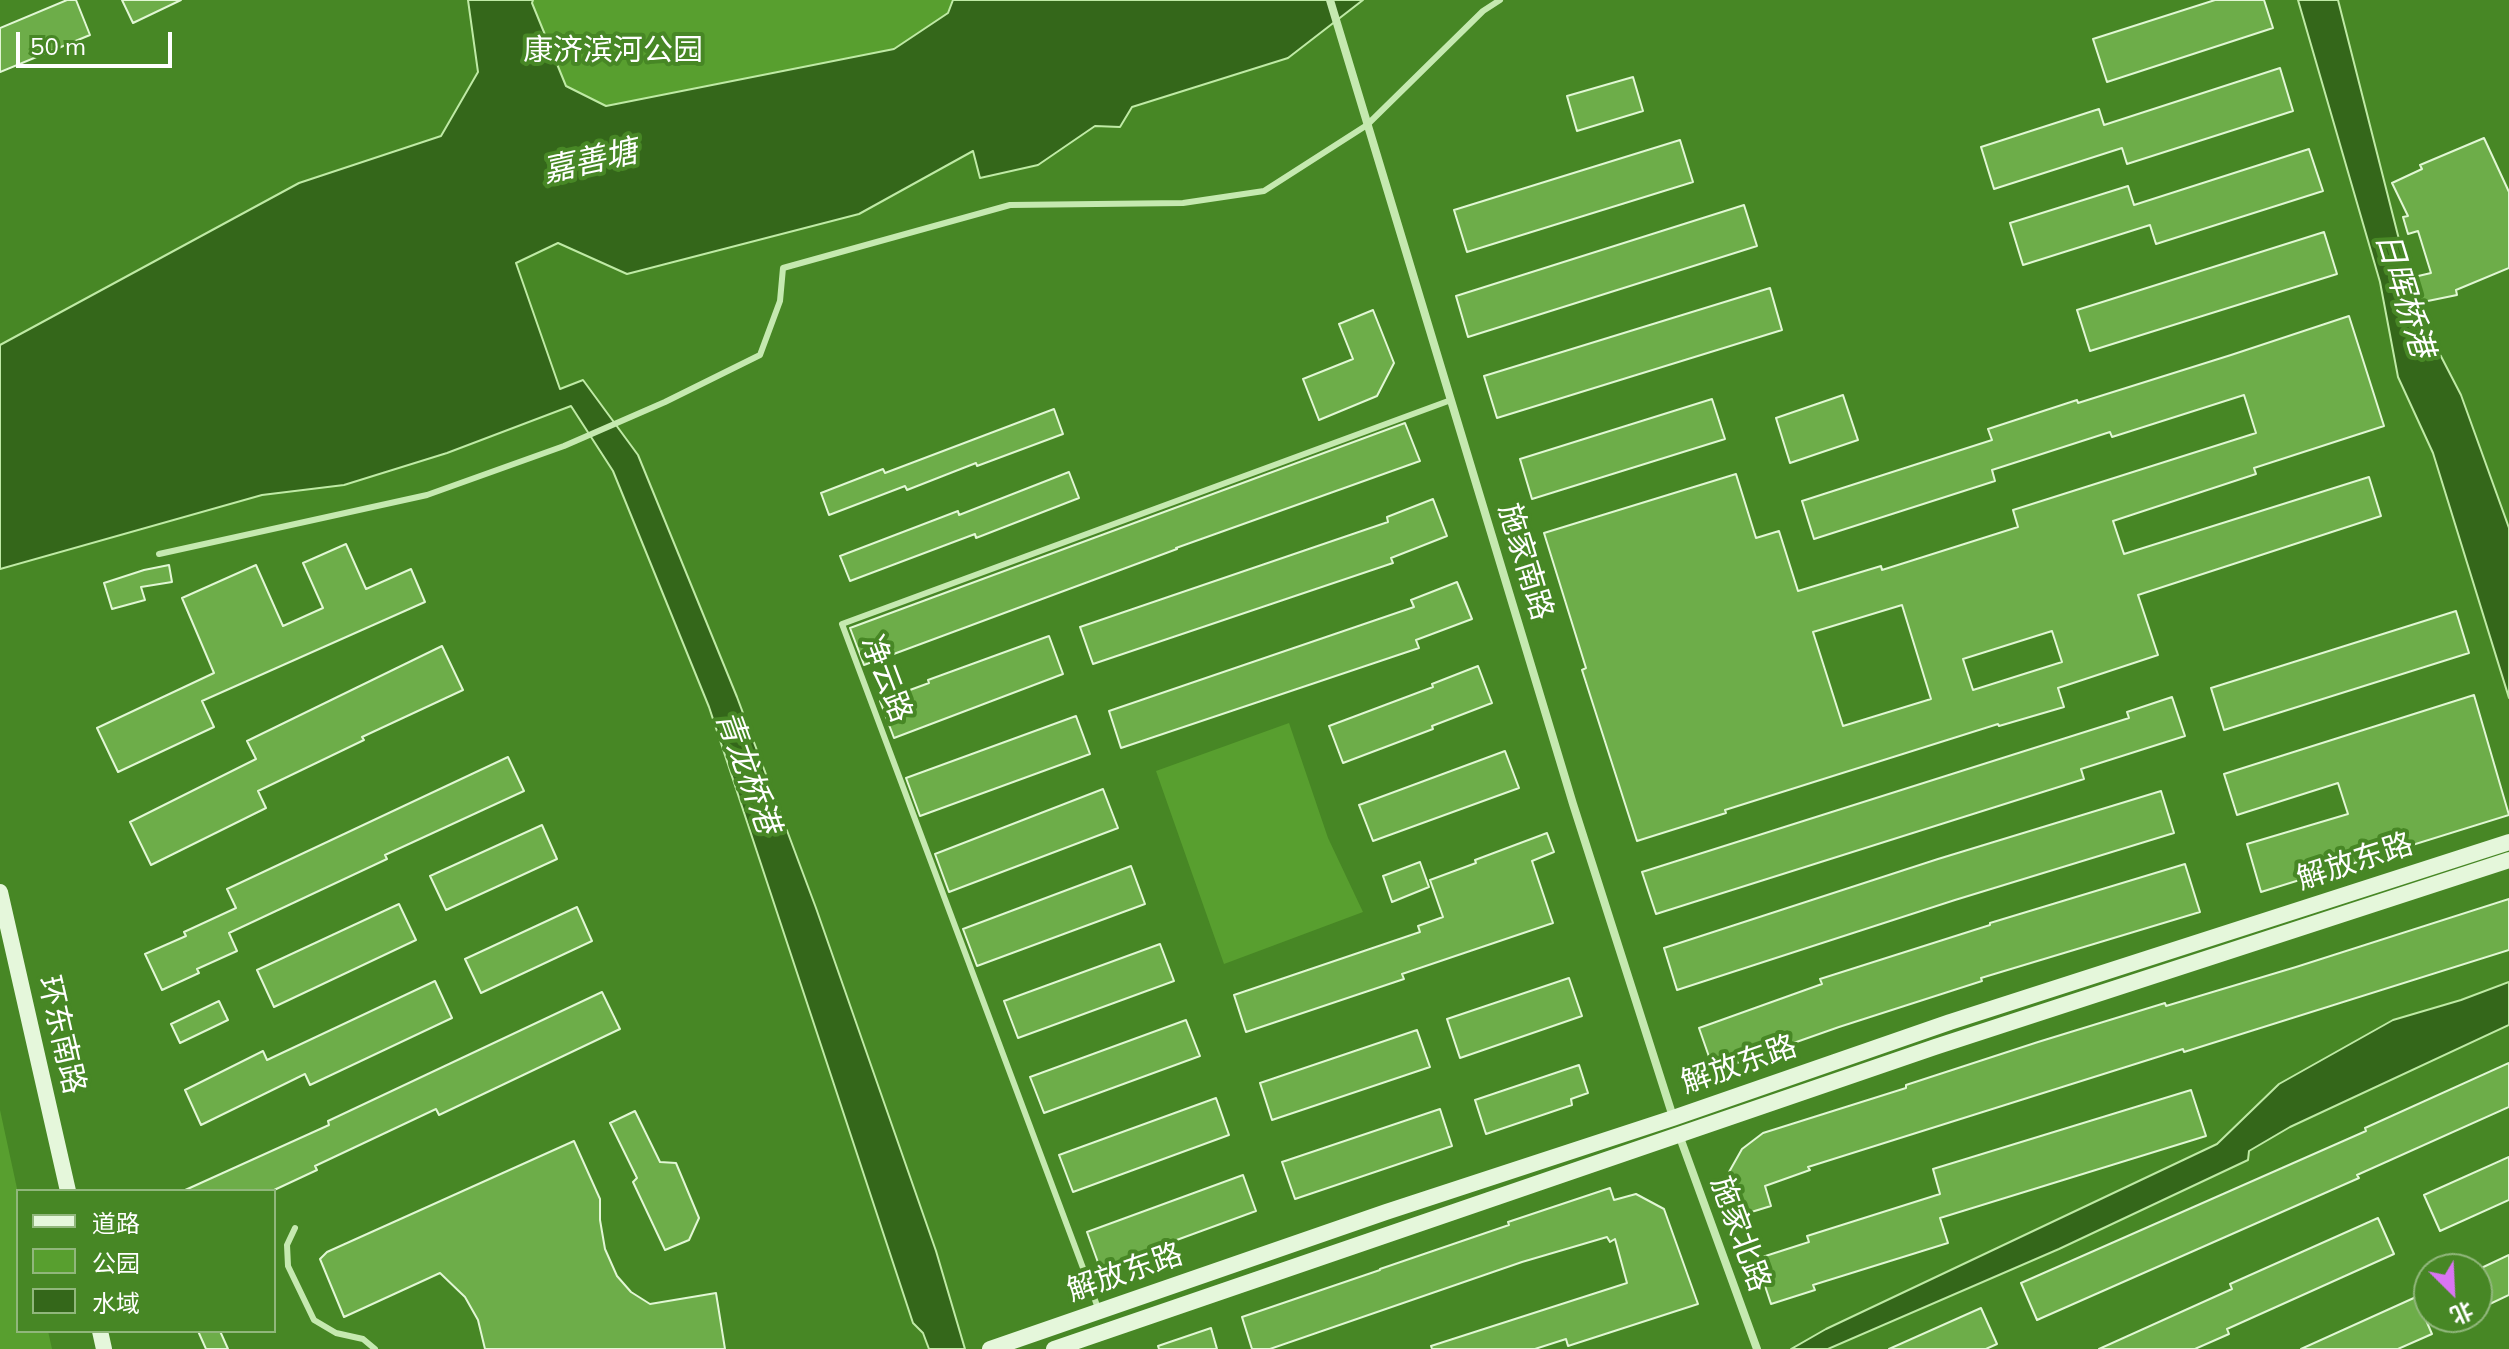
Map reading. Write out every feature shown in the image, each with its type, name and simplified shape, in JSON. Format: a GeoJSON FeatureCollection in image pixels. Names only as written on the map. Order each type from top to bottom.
{"type":"FeatureCollection","features":[{"type":"Feature","properties":{"kind":"main road","name":"解放东路"},"geometry":{"type":"LineString","coordinates":[[990,1349],[1950,1022],[2502,844]]}},
{"type":"Feature","properties":{"kind":"main road","name":"解放东路"},"geometry":{"type":"LineString","coordinates":[[1054,1349],[1947,1043],[2506,862]]}},
{"type":"Feature","properties":{"kind":"main road","name":"环东南路"},"geometry":{"type":"LineString","coordinates":[[0,892],[68,1189]]}},
{"type":"Feature","properties":{"kind":"street","name":"施家南路"},"geometry":{"type":"LineString","coordinates":[[1330,0],[1573,804],[1679,1136]]}},
{"type":"Feature","properties":{"kind":"street","name":"施家北路"},"geometry":{"type":"LineString","coordinates":[[1679,1136],[1756,1349]]}},
{"type":"Feature","properties":{"kind":"lane"},"geometry":{"type":"LineString","coordinates":[[159,554],[427,495],[564,446],[665,402],[760,355],[780,301],[783,268],[1010,205],[1183,203],[1264,191],[1367,125],[1483,11],[1500,0]]}},
{"type":"Feature","properties":{"kind":"lane","name":"净云路"},"geometry":{"type":"LineString","coordinates":[[1100,1311],[842,624],[1451,400]]}},
{"type":"Feature","properties":{"kind":"lane"},"geometry":{"type":"LineString","coordinates":[[295,1228],[287,1245],[288,1266],[314,1320],[336,1333],[363,1339],[375,1349]]}},
{"type":"Feature","properties":{"kind":"green space","name":"康济滨河公园"},"geometry":{"type":"Polygon","coordinates":[[[533,0],[953,0],[948,13],[894,49],[606,106],[566,86],[533,0]]]}},
{"type":"Feature","properties":{"kind":"green space"},"geometry":{"type":"Polygon","coordinates":[[[1289,723],[1328,838],[1363,912],[1224,964],[1156,771],[1289,723]]]}},
{"type":"Feature","properties":{"kind":"green space"},"geometry":{"type":"Polygon","coordinates":[[[0,1110],[17,1189],[16,1333],[48,1333],[52,1349],[0,1349],[0,1110]]]}},
{"type":"Feature","properties":{"kind":"water"},"geometry":{"type":"Polygon","coordinates":[[[468,0],[533,0],[566,86],[606,106],[894,49],[948,13],[953,0],[1363,0],[1288,58],[1132,107],[1120,127],[1095,126],[1038,165],[980,178],[973,151],[859,214],[627,274],[558,243],[516,263],[560,389],[583,380],[638,455],[737,697],[816,908],[936,1251],[965,1349],[929,1349],[923,1333],[913,1323],[709,707],[613,471],[571,406],[447,453],[344,485],[262,495],[0,569],[0,345],[299,183],[441,136],[478,72],[468,0]]]}},
{"type":"Feature","properties":{"kind":"water","name":"日晖桥港"},"geometry":{"type":"Polygon","coordinates":[[[2298,0],[2338,0],[2417,310],[2461,395],[2509,528],[2509,698],[2433,453],[2398,377],[2380,282],[2298,0]]]}},
{"type":"Feature","properties":{"kind":"water"},"geometry":{"type":"Polygon","coordinates":[[[2509,982],[2509,1025],[2290,1127],[2249,1151],[2248,1160],[2059,1249],[1828,1349],[1791,1349],[1826,1329],[2217,1144],[2279,1084],[2393,1020],[2509,982]]]}},
{"type":"Feature","properties":{"kind":"building"},"geometry":{"type":"Polygon","coordinates":[[[67,0],[76,0],[90,35],[0,72],[0,28],[67,0]]]}},
{"type":"Feature","properties":{"kind":"building"},"geometry":{"type":"Polygon","coordinates":[[[122,0],[181,0],[133,23],[122,0]]]}},
{"type":"Feature","properties":{"kind":"building"},"geometry":{"type":"Polygon","coordinates":[[[2215,0],[2264,0],[2273,28],[2107,82],[2093,39],[2215,0]]]}},
{"type":"Feature","properties":{"kind":"building"},"geometry":{"type":"Polygon","coordinates":[[[2280,68],[2293,111],[2127,164],[2122,148],[1994,189],[1981,147],[2099,109],[2104,125],[2280,68]]]}},
{"type":"Feature","properties":{"kind":"building"},"geometry":{"type":"Polygon","coordinates":[[[1633,77],[1643,111],[1577,131],[1567,96],[1633,77]]]}},
{"type":"Feature","properties":{"kind":"building"},"geometry":{"type":"Polygon","coordinates":[[[2484,138],[2509,192],[2509,268],[2456,290],[2457,295],[2418,303],[2414,277],[2431,273],[2418,231],[2408,234],[2403,217],[2408,216],[2392,183],[2422,169],[2420,165],[2484,138]]]}},
{"type":"Feature","properties":{"kind":"building"},"geometry":{"type":"Polygon","coordinates":[[[1680,140],[1693,182],[1467,252],[1454,210],[1680,140]]]}},
{"type":"Feature","properties":{"kind":"building"},"geometry":{"type":"Polygon","coordinates":[[[2309,149],[2323,191],[2156,244],[2150,225],[2023,265],[2010,223],[2128,186],[2134,205],[2309,149]]]}},
{"type":"Feature","properties":{"kind":"building"},"geometry":{"type":"Polygon","coordinates":[[[1744,205],[1757,246],[1468,337],[1456,296],[1744,205]]]}},
{"type":"Feature","properties":{"kind":"building"},"geometry":{"type":"Polygon","coordinates":[[[2324,232],[2337,274],[2090,351],[2077,310],[2324,232]]]}},
{"type":"Feature","properties":{"kind":"building"},"geometry":{"type":"Polygon","coordinates":[[[1770,288],[1782,330],[1497,418],[1484,376],[1770,288]]]}},
{"type":"Feature","properties":{"kind":"building"},"geometry":{"type":"Polygon","coordinates":[[[1373,310],[1394,363],[1377,396],[1319,420],[1303,379],[1353,359],[1339,324],[1373,310]]]}},
{"type":"Feature","properties":{"kind":"building"},"geometry":{"type":"Polygon","coordinates":[[[2349,316],[2384,426],[2254,468],[2256,474],[2113,521],[2124,554],[2369,477],[2381,516],[2138,595],[2158,655],[2058,688],[2064,707],[1998,724],[1637,841],[1582,670],[1586,668],[1544,533],[1736,474],[1756,538],[1779,531],[1798,591],[1881,566],[1882,570],[2018,527],[2013,510],[2256,433],[2244,395],[2112,437],[2110,432],[1992,470],[1995,481],[1814,539],[1802,501],[1992,440],[1988,429],[2349,316]],[[1902,605],[1813,632],[1843,726],[1931,699],[1902,605]],[[2052,631],[1963,659],[1973,690],[2062,662],[2052,631]]]}},
{"type":"Feature","properties":{"kind":"building"},"geometry":{"type":"Polygon","coordinates":[[[1843,395],[1858,440],[1790,463],[1776,418],[1843,395]]]}},
{"type":"Feature","properties":{"kind":"building"},"geometry":{"type":"Polygon","coordinates":[[[1712,399],[1725,439],[1532,499],[1520,459],[1712,399]]]}},
{"type":"Feature","properties":{"kind":"building"},"geometry":{"type":"Polygon","coordinates":[[[1054,409],[1063,434],[907,490],[905,486],[829,515],[821,493],[883,469],[885,473],[1054,409]]]}},
{"type":"Feature","properties":{"kind":"building"},"geometry":{"type":"Polygon","coordinates":[[[1405,423],[1420,461],[864,665],[850,628],[1405,423]]]}},
{"type":"Feature","properties":{"kind":"building"},"geometry":{"type":"Polygon","coordinates":[[[1069,472],[1079,498],[976,538],[975,534],[850,581],[840,556],[958,511],[959,515],[1069,472]]]}},
{"type":"Feature","properties":{"kind":"building"},"geometry":{"type":"Polygon","coordinates":[[[1433,499],[1447,536],[1391,558],[1393,563],[1093,664],[1080,627],[1388,522],[1387,517],[1433,499]]]}},
{"type":"Feature","properties":{"kind":"building"},"geometry":{"type":"Polygon","coordinates":[[[346,544],[366,589],[411,569],[425,602],[202,701],[214,727],[118,772],[97,728],[214,673],[182,598],[256,565],[283,626],[323,608],[303,563],[346,544]]]}},
{"type":"Feature","properties":{"kind":"building"},"geometry":{"type":"Polygon","coordinates":[[[169,565],[172,582],[141,587],[145,600],[112,609],[104,583],[169,565]]]}},
{"type":"Feature","properties":{"kind":"building"},"geometry":{"type":"Polygon","coordinates":[[[1457,582],[1472,619],[1416,640],[1419,648],[1121,748],[1109,711],[1414,607],[1411,600],[1457,582]]]}},
{"type":"Feature","properties":{"kind":"building"},"geometry":{"type":"Polygon","coordinates":[[[2456,611],[2469,653],[2224,730],[2211,688],[2456,611]]]}},
{"type":"Feature","properties":{"kind":"building"},"geometry":{"type":"Polygon","coordinates":[[[1049,636],[1063,674],[894,738],[880,701],[1049,636]]]}},
{"type":"Feature","properties":{"kind":"building"},"geometry":{"type":"Polygon","coordinates":[[[442,646],[463,690],[362,737],[364,740],[258,791],[266,808],[151,865],[130,822],[256,759],[247,741],[442,646]]]}},
{"type":"Feature","properties":{"kind":"building"},"geometry":{"type":"Polygon","coordinates":[[[1478,666],[1492,703],[1343,763],[1329,726],[1433,687],[1432,684],[1478,666]]]}},
{"type":"Feature","properties":{"kind":"building"},"geometry":{"type":"Polygon","coordinates":[[[2474,695],[2509,815],[2261,892],[2247,844],[2348,814],[2338,783],[2237,815],[2224,774],[2474,695]]]}},
{"type":"Feature","properties":{"kind":"building"},"geometry":{"type":"Polygon","coordinates":[[[2172,697],[2185,736],[2081,769],[2084,779],[1656,914],[1642,872],[2129,718],[2127,712],[2172,697]]]}},
{"type":"Feature","properties":{"kind":"building"},"geometry":{"type":"Polygon","coordinates":[[[1076,716],[1090,754],[920,816],[906,778],[1076,716]]]}},
{"type":"Feature","properties":{"kind":"building"},"geometry":{"type":"Polygon","coordinates":[[[1505,751],[1519,788],[1373,841],[1359,805],[1505,751]]]}},
{"type":"Feature","properties":{"kind":"building"},"geometry":{"type":"Polygon","coordinates":[[[508,757],[524,791],[385,855],[387,859],[229,933],[237,951],[197,969],[199,973],[162,990],[145,954],[186,936],[184,932],[236,908],[227,889],[508,757]]]}},
{"type":"Feature","properties":{"kind":"building"},"geometry":{"type":"Polygon","coordinates":[[[1103,789],[1118,828],[949,892],[935,854],[1103,789]]]}},
{"type":"Feature","properties":{"kind":"building"},"geometry":{"type":"Polygon","coordinates":[[[2161,791],[2174,833],[1677,990],[1664,948],[2161,791]]]}},
{"type":"Feature","properties":{"kind":"building"},"geometry":{"type":"Polygon","coordinates":[[[542,825],[557,859],[446,910],[430,876],[542,825]]]}},
{"type":"Feature","properties":{"kind":"building"},"geometry":{"type":"Polygon","coordinates":[[[1547,833],[1554,852],[1532,861],[1553,923],[1402,974],[1404,979],[1246,1032],[1234,995],[1420,932],[1418,926],[1443,917],[1430,880],[1547,833]]]}},
{"type":"Feature","properties":{"kind":"building"},"geometry":{"type":"Polygon","coordinates":[[[1420,862],[1429,887],[1392,902],[1383,876],[1420,862]]]}},
{"type":"Feature","properties":{"kind":"building"},"geometry":{"type":"Polygon","coordinates":[[[2185,864],[2200,912],[1981,978],[1982,981],[1714,1071],[1699,1028],[1822,984],[1820,979],[2185,864]]]}},
{"type":"Feature","properties":{"kind":"building"},"geometry":{"type":"Polygon","coordinates":[[[1131,866],[1145,904],[977,966],[963,929],[1131,866]]]}},
{"type":"Feature","properties":{"kind":"building"},"geometry":{"type":"Polygon","coordinates":[[[2509,899],[2509,950],[1808,1167],[1810,1170],[1765,1186],[1771,1206],[1735,1217],[1727,1190],[1729,1172],[1742,1149],[1763,1133],[2038,1042],[2296,967],[2509,899]]]}},
{"type":"Feature","properties":{"kind":"building"},"geometry":{"type":"Polygon","coordinates":[[[399,904],[416,940],[274,1007],[257,970],[399,904]]]}},
{"type":"Feature","properties":{"kind":"building"},"geometry":{"type":"Polygon","coordinates":[[[577,907],[592,941],[481,993],[465,959],[577,907]]]}},
{"type":"Feature","properties":{"kind":"building"},"geometry":{"type":"Polygon","coordinates":[[[1160,944],[1174,981],[1018,1038],[1004,1001],[1160,944]]]}},
{"type":"Feature","properties":{"kind":"building"},"geometry":{"type":"Polygon","coordinates":[[[1569,978],[1582,1016],[1460,1058],[1447,1019],[1569,978]]]}},
{"type":"Feature","properties":{"kind":"building"},"geometry":{"type":"Polygon","coordinates":[[[435,981],[452,1018],[310,1085],[305,1074],[201,1125],[185,1090],[263,1051],[267,1060],[435,981]]]}},
{"type":"Feature","properties":{"kind":"building"},"geometry":{"type":"Polygon","coordinates":[[[602,992],[620,1029],[439,1115],[436,1109],[315,1166],[317,1170],[276,1189],[187,1189],[329,1125],[328,1121],[602,992]]]}},
{"type":"Feature","properties":{"kind":"building"},"geometry":{"type":"Polygon","coordinates":[[[219,1001],[228,1020],[180,1043],[171,1024],[219,1001]]]}},
{"type":"Feature","properties":{"kind":"building"},"geometry":{"type":"Polygon","coordinates":[[[1186,1020],[1200,1056],[1044,1113],[1030,1077],[1186,1020]]]}},
{"type":"Feature","properties":{"kind":"building"},"geometry":{"type":"Polygon","coordinates":[[[1417,1030],[1430,1067],[1272,1120],[1260,1083],[1417,1030]]]}},
{"type":"Feature","properties":{"kind":"building"},"geometry":{"type":"Polygon","coordinates":[[[2509,1063],[2509,1107],[2357,1175],[2359,1178],[2037,1320],[2021,1283],[2366,1131],[2365,1128],[2509,1063]]]}},
{"type":"Feature","properties":{"kind":"building"},"geometry":{"type":"Polygon","coordinates":[[[1579,1065],[1588,1093],[1571,1099],[1572,1105],[1486,1134],[1475,1100],[1579,1065]]]}},
{"type":"Feature","properties":{"kind":"building"},"geometry":{"type":"Polygon","coordinates":[[[2191,1090],[2206,1136],[1940,1218],[1948,1243],[1813,1285],[1815,1290],[1771,1304],[1756,1259],[1809,1242],[1807,1236],[1940,1194],[1933,1169],[2191,1090]]]}},
{"type":"Feature","properties":{"kind":"building"},"geometry":{"type":"Polygon","coordinates":[[[1216,1098],[1229,1135],[1073,1192],[1059,1155],[1216,1098]]]}},
{"type":"Feature","properties":{"kind":"building"},"geometry":{"type":"Polygon","coordinates":[[[1440,1109],[1452,1146],[1295,1199],[1282,1162],[1440,1109]]]}},
{"type":"Feature","properties":{"kind":"building"},"geometry":{"type":"Polygon","coordinates":[[[635,1111],[660,1162],[676,1163],[699,1218],[689,1240],[665,1250],[633,1182],[637,1178],[610,1123],[635,1111]]]}},
{"type":"Feature","properties":{"kind":"building"},"geometry":{"type":"Polygon","coordinates":[[[574,1141],[600,1199],[605,1249],[617,1276],[631,1292],[650,1304],[716,1293],[725,1349],[485,1349],[478,1320],[465,1297],[440,1273],[344,1317],[320,1259],[327,1252],[574,1141]]]}},
{"type":"Feature","properties":{"kind":"building"},"geometry":{"type":"Polygon","coordinates":[[[2509,1157],[2509,1200],[2440,1231],[2424,1195],[2509,1157]]]}},
{"type":"Feature","properties":{"kind":"building"},"geometry":{"type":"Polygon","coordinates":[[[1243,1175],[1256,1211],[1100,1268],[1087,1232],[1243,1175]]]}},
{"type":"Feature","properties":{"kind":"building"},"geometry":{"type":"Polygon","coordinates":[[[1610,1188],[1614,1200],[1636,1194],[1664,1209],[1698,1304],[1568,1346],[1566,1339],[1535,1349],[1432,1349],[1431,1346],[1627,1283],[1615,1239],[1610,1242],[1607,1237],[1522,1262],[1270,1349],[1252,1349],[1242,1317],[1610,1188]]]}},
{"type":"Feature","properties":{"kind":"building"},"geometry":{"type":"Polygon","coordinates":[[[2378,1218],[2394,1254],[2227,1329],[2229,1334],[2195,1349],[2099,1349],[2232,1289],[2230,1284],[2378,1218]]]}},
{"type":"Feature","properties":{"kind":"building"},"geometry":{"type":"Polygon","coordinates":[[[2509,1255],[2509,1295],[2493,1302],[2493,1262],[2509,1255]]]}},
{"type":"Feature","properties":{"kind":"building"},"geometry":{"type":"Polygon","coordinates":[[[2413,1298],[2413,1333],[2432,1334],[2398,1349],[2301,1349],[2413,1298]]]}},
{"type":"Feature","properties":{"kind":"building"},"geometry":{"type":"Polygon","coordinates":[[[1981,1308],[1997,1344],[1986,1349],[1889,1349],[1981,1308]]]}},
{"type":"Feature","properties":{"kind":"building"},"geometry":{"type":"Polygon","coordinates":[[[1211,1328],[1217,1349],[1159,1349],[1158,1346],[1211,1328]]]}},
{"type":"Feature","properties":{"kind":"building"},"geometry":{"type":"Polygon","coordinates":[[[199,1333],[221,1333],[228,1349],[206,1349],[199,1333]]]}},
{"type":"Feature","properties":{"kind":"water label","name":"嘉善塘"},"geometry":{"type":"Point","coordinates":[590,162]}},
{"type":"Feature","properties":{"kind":"water label","name":"青龙桥港"},"geometry":{"type":"Point","coordinates":[747,772]}}]}
